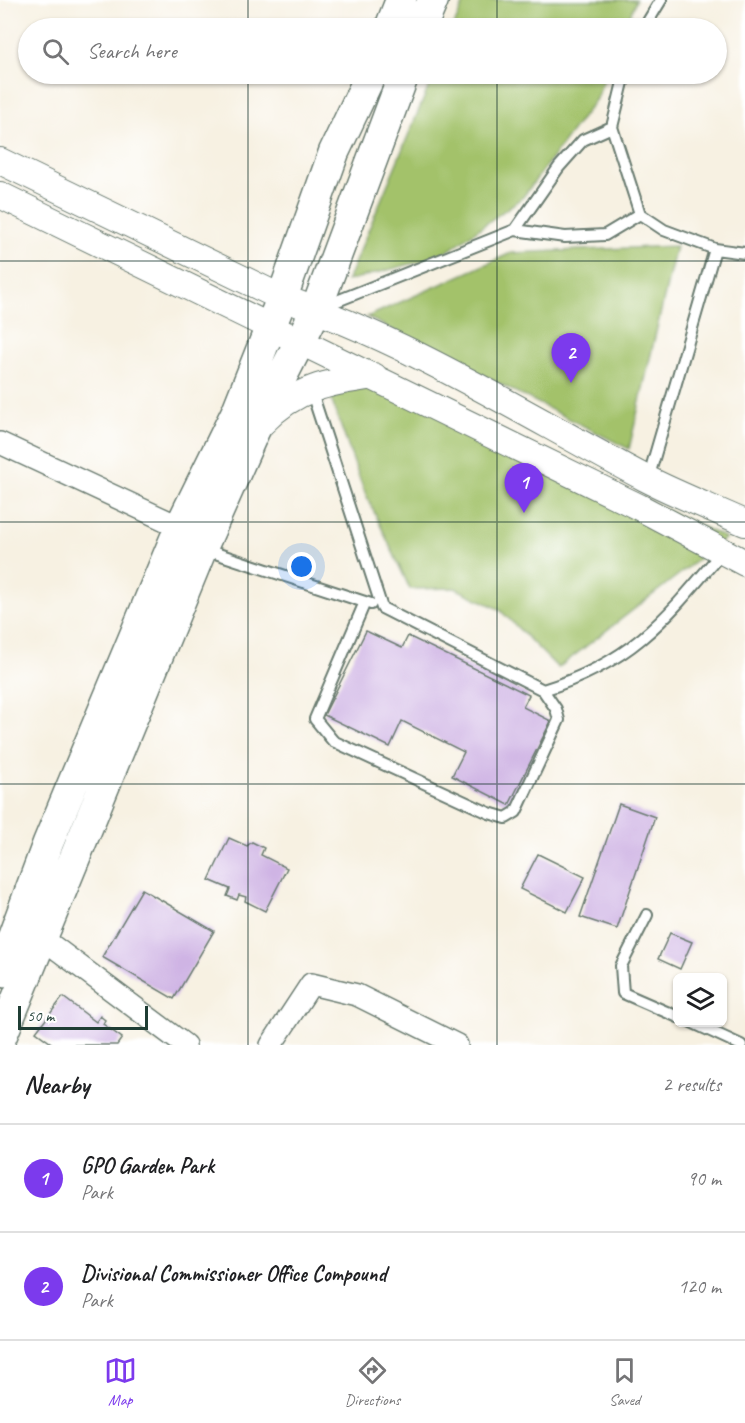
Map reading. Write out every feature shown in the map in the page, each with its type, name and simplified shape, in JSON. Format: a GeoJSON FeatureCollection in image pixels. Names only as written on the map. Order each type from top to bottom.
{"type":"FeatureCollection","features":[{"type":"Feature","properties":{"kind":"main road"},"geometry":{"type":"LineString","coordinates":[[394,18],[401,0]]}},
{"type":"Feature","properties":{"kind":"main road"},"geometry":{"type":"LineString","coordinates":[[425,18],[433,0]]}},
{"type":"Feature","properties":{"kind":"main road"},"geometry":{"type":"LineString","coordinates":[[0,972],[48,843],[180,527],[237,411],[282,298],[334,152],[366,84]]}},
{"type":"Feature","properties":{"kind":"main road"},"geometry":{"type":"LineString","coordinates":[[0,1040],[202,548],[254,431],[316,310],[400,84]]}},
{"type":"Feature","properties":{"kind":"street"},"geometry":{"type":"LineString","coordinates":[[0,161],[282,298],[316,310],[426,360],[648,480],[745,523]]}},
{"type":"Feature","properties":{"kind":"street"},"geometry":{"type":"LineString","coordinates":[[0,195],[270,328],[301,340],[374,376],[639,507],[734,557]]}},
{"type":"Feature","properties":{"kind":"street"},"geometry":{"type":"LineString","coordinates":[[254,431],[280,404],[311,389],[343,380],[374,376]]}},
{"type":"Feature","properties":{"kind":"street"},"geometry":{"type":"LineString","coordinates":[[0,443],[180,527],[202,548]]}},
{"type":"Feature","properties":{"kind":"street"},"geometry":{"type":"LineString","coordinates":[[42,938],[185,1045]]}},
{"type":"Feature","properties":{"kind":"street"},"geometry":{"type":"LineString","coordinates":[[271,1045],[311,984],[357,995],[456,1045]]}},
{"type":"Feature","properties":{"kind":"lane"},"geometry":{"type":"LineString","coordinates":[[650,18],[660,0]]}},
{"type":"Feature","properties":{"kind":"lane"},"geometry":{"type":"LineString","coordinates":[[623,84],[612,127],[640,214],[664,230],[715,249],[745,253]]}},
{"type":"Feature","properties":{"kind":"lane"},"geometry":{"type":"LineString","coordinates":[[515,230],[559,167],[583,140],[612,127]]}},
{"type":"Feature","properties":{"kind":"lane"},"geometry":{"type":"LineString","coordinates":[[316,310],[515,230],[565,237],[605,235],[640,214]]}},
{"type":"Feature","properties":{"kind":"lane"},"geometry":{"type":"LineString","coordinates":[[648,480],[715,249]]}},
{"type":"Feature","properties":{"kind":"lane"},"geometry":{"type":"LineString","coordinates":[[311,389],[382,608]]}},
{"type":"Feature","properties":{"kind":"lane"},"geometry":{"type":"LineString","coordinates":[[202,548],[365,602],[382,608],[543,690],[556,709],[559,720],[516,812],[506,818],[489,813],[333,741],[315,718],[365,602]]}},
{"type":"Feature","properties":{"kind":"lane"},"geometry":{"type":"LineString","coordinates":[[543,690],[580,679],[611,663],[664,621],[734,557]]}},
{"type":"Feature","properties":{"kind":"lane"},"geometry":{"type":"LineString","coordinates":[[647,915],[621,966],[623,993],[673,1015]]}},
{"type":"Feature","properties":{"kind":"lane"},"geometry":{"type":"LineString","coordinates":[[700,1027],[741,1045]]}},
{"type":"Feature","properties":{"kind":"green space"},"geometry":{"type":"Polygon","coordinates":[[[465,0],[636,0],[629,18],[457,18],[465,0]]]}},
{"type":"Feature","properties":{"kind":"green space"},"geometry":{"type":"Polygon","coordinates":[[[430,84],[602,84],[596,99],[523,197],[441,256],[347,281],[430,84]]]}},
{"type":"Feature","properties":{"kind":"green space"},"geometry":{"type":"Polygon","coordinates":[[[676,246],[629,449],[367,317],[511,253],[676,246]]]}},
{"type":"Feature","properties":{"kind":"green space"},"geometry":{"type":"Polygon","coordinates":[[[400,386],[726,538],[558,668],[499,609],[455,588],[410,589],[363,488],[330,396],[363,387],[400,386]]]}},
{"type":"Feature","properties":{"kind":"building"},"geometry":{"type":"Polygon","coordinates":[[[366,631],[402,648],[408,636],[529,695],[523,707],[551,721],[509,805],[452,776],[464,752],[402,721],[390,747],[324,715],[366,631]]]}},
{"type":"Feature","properties":{"kind":"building"},"geometry":{"type":"Polygon","coordinates":[[[619,804],[655,817],[617,929],[580,917],[619,804]]]}},
{"type":"Feature","properties":{"kind":"building"},"geometry":{"type":"Polygon","coordinates":[[[229,838],[247,846],[252,842],[264,848],[261,855],[287,868],[265,911],[245,901],[246,897],[239,895],[237,900],[227,896],[230,889],[209,880],[229,838]]]}},
{"type":"Feature","properties":{"kind":"building"},"geometry":{"type":"Polygon","coordinates":[[[538,854],[585,877],[567,912],[520,889],[538,854]]]}},
{"type":"Feature","properties":{"kind":"building"},"geometry":{"type":"Polygon","coordinates":[[[142,889],[214,931],[174,999],[102,957],[142,889]]]}},
{"type":"Feature","properties":{"kind":"building"},"geometry":{"type":"Polygon","coordinates":[[[670,933],[692,942],[680,969],[658,959],[670,933]]]}},
{"type":"Feature","properties":{"kind":"building"},"geometry":{"type":"Polygon","coordinates":[[[63,997],[96,1022],[100,1016],[105,1020],[103,1024],[122,1038],[117,1045],[54,1045],[36,1032],[63,997]]]}},
{"type":"Feature","properties":{"kind":"place","name":"Divisional Commissioner Office Compound"},"geometry":{"type":"Point","coordinates":[571,383]}},
{"type":"Feature","properties":{"kind":"place","name":"GPO Garden Park"},"geometry":{"type":"Point","coordinates":[524,513]}}]}
